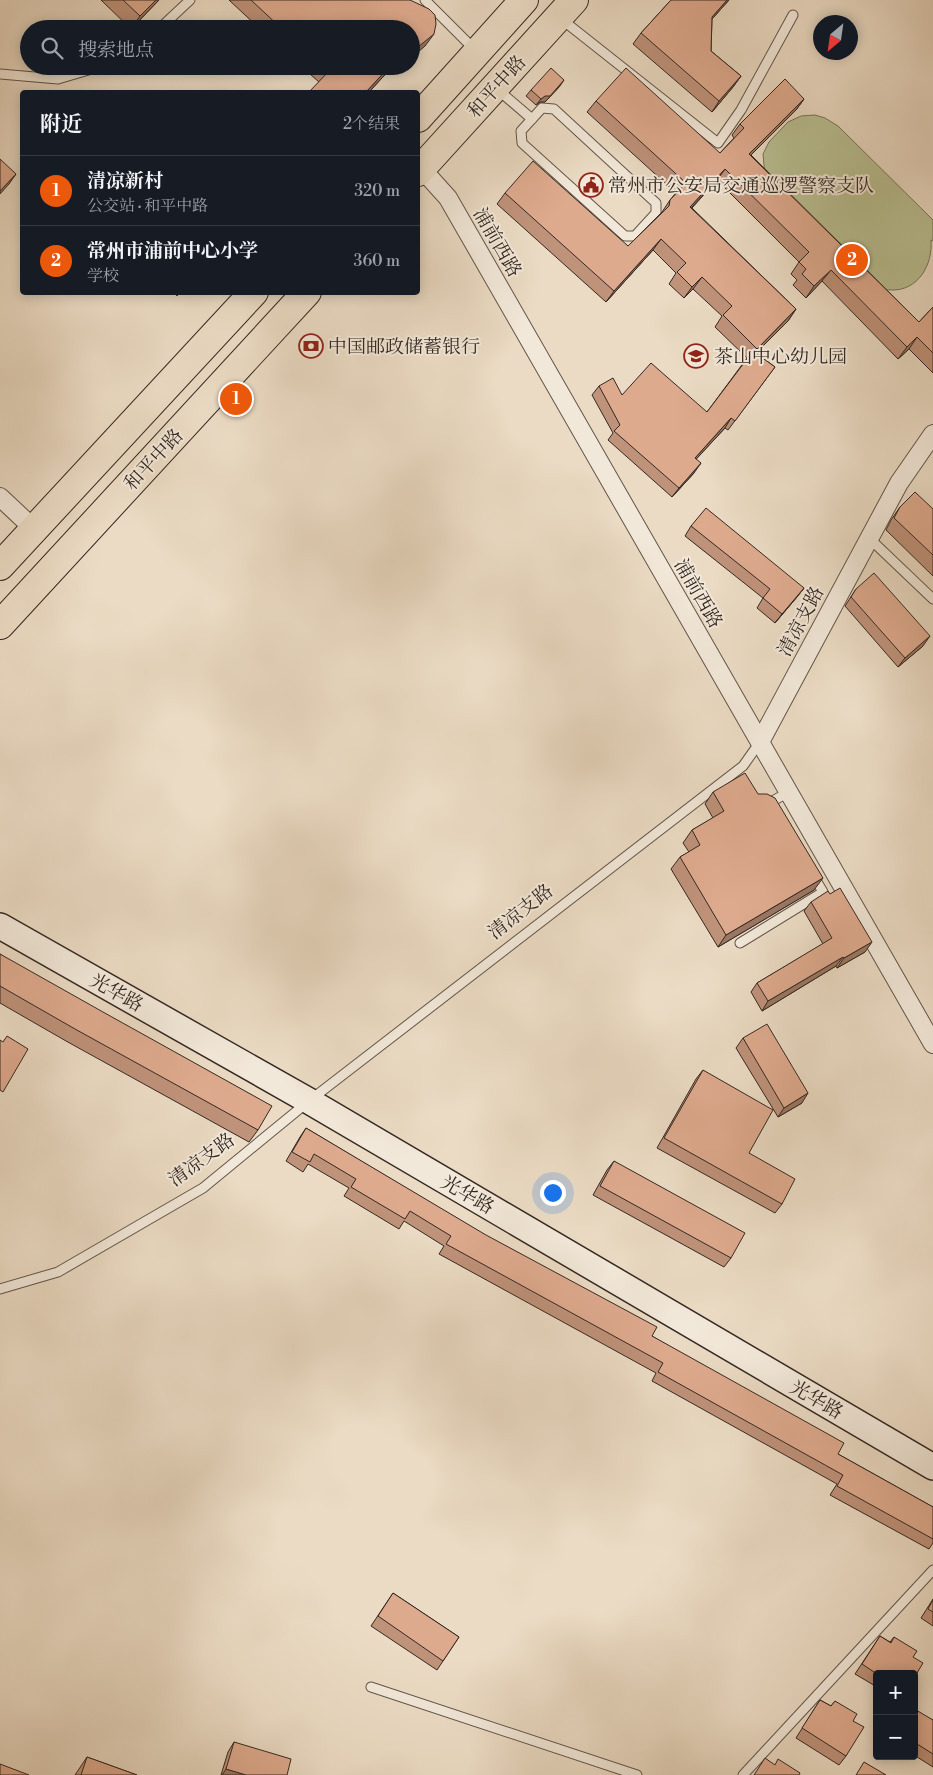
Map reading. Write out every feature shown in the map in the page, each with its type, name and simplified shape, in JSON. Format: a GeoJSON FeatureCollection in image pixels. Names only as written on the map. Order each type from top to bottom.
{"type":"FeatureCollection","features":[{"type":"Feature","properties":{"kind":"main road","name":"和平中路"},"geometry":{"type":"LineString","coordinates":[[420,116],[524,0]]}},
{"type":"Feature","properties":{"kind":"main road","name":"和平中路"},"geometry":{"type":"LineString","coordinates":[[420,169],[566,8]]}},
{"type":"Feature","properties":{"kind":"main road"},"geometry":{"type":"LineString","coordinates":[[0,566],[251,295]]}},
{"type":"Feature","properties":{"kind":"main road","name":"和平中路"},"geometry":{"type":"LineString","coordinates":[[0,624],[303,295]]}},
{"type":"Feature","properties":{"kind":"main road","name":"光华路"},"geometry":{"type":"LineString","coordinates":[[0,926],[310,1101],[933,1467]]}},
{"type":"Feature","properties":{"kind":"street","name":"浦前西路"},"geometry":{"type":"LineString","coordinates":[[420,171],[448,198],[933,1044]]}},
{"type":"Feature","properties":{"kind":"street","name":"清凉支路"},"geometry":{"type":"LineString","coordinates":[[760,742],[898,483],[933,434]]}},
{"type":"Feature","properties":{"kind":"street"},"geometry":{"type":"LineString","coordinates":[[0,497],[34,529]]}},
{"type":"Feature","properties":{"kind":"lane"},"geometry":{"type":"LineString","coordinates":[[169,20],[190,0]]}},
{"type":"Feature","properties":{"kind":"lane"},"geometry":{"type":"LineString","coordinates":[[425,0],[477,52]]}},
{"type":"Feature","properties":{"kind":"lane"},"geometry":{"type":"LineString","coordinates":[[566,8],[718,143],[741,110],[793,14]]}},
{"type":"Feature","properties":{"kind":"lane"},"geometry":{"type":"LineString","coordinates":[[0,74],[58,79],[72,75]]}},
{"type":"Feature","properties":{"kind":"lane"},"geometry":{"type":"LineString","coordinates":[[495,87],[532,119]]}},
{"type":"Feature","properties":{"kind":"lane"},"geometry":{"type":"LineString","coordinates":[[542,108],[554,108],[656,203],[656,213],[635,236],[625,236],[522,142],[521,131],[532,119],[542,108]]}},
{"type":"Feature","properties":{"kind":"lane"},"geometry":{"type":"LineString","coordinates":[[869,538],[933,599]]}},
{"type":"Feature","properties":{"kind":"lane","name":"清凉支路"},"geometry":{"type":"LineString","coordinates":[[0,1289],[58,1272],[203,1188],[310,1101],[743,766],[760,742]]}},
{"type":"Feature","properties":{"kind":"lane"},"geometry":{"type":"LineString","coordinates":[[774,811],[769,802],[789,792]]}},
{"type":"Feature","properties":{"kind":"lane"},"geometry":{"type":"LineString","coordinates":[[740,943],[823,892],[808,868]]}},
{"type":"Feature","properties":{"kind":"lane"},"geometry":{"type":"LineString","coordinates":[[743,1775],[933,1570]]}},
{"type":"Feature","properties":{"kind":"lane"},"geometry":{"type":"LineString","coordinates":[[371,1687],[637,1775]]}},
{"type":"Feature","properties":{"kind":"green space"},"geometry":{"type":"Polygon","coordinates":[[[815,115],[825,118],[838,126],[933,220],[933,241],[931,240],[931,249],[926,267],[922,275],[909,286],[891,290],[876,287],[765,176],[763,154],[769,142],[788,122],[801,116],[815,115]]]}},
{"type":"Feature","properties":{"kind":"building"},"geometry":{"type":"Polygon","coordinates":[[[123,0],[156,0],[140,16],[123,0]]]}},
{"type":"Feature","properties":{"kind":"building"},"geometry":{"type":"Polygon","coordinates":[[[251,0],[410,0],[429,9],[435,15],[436,24],[434,34],[420,45],[420,20],[272,20],[251,0]]]}},
{"type":"Feature","properties":{"kind":"building"},"geometry":{"type":"Polygon","coordinates":[[[671,0],[727,0],[712,17],[711,51],[741,76],[719,101],[641,33],[671,0]]]}},
{"type":"Feature","properties":{"kind":"building"},"geometry":{"type":"Polygon","coordinates":[[[551,68],[564,80],[550,96],[545,96],[541,99],[531,90],[551,68]]]}},
{"type":"Feature","properties":{"kind":"building"},"geometry":{"type":"Polygon","coordinates":[[[626,68],[720,153],[744,128],[740,124],[785,79],[804,99],[749,154],[919,322],[933,307],[933,353],[917,337],[907,347],[831,270],[814,286],[802,274],[806,269],[799,262],[809,252],[725,169],[690,207],[796,309],[757,349],[723,315],[732,306],[702,277],[692,287],[677,272],[686,263],[661,239],[614,291],[505,193],[533,161],[628,246],[669,206],[670,200],[686,183],[596,101],[626,68]]]}},
{"type":"Feature","properties":{"kind":"building"},"geometry":{"type":"Polygon","coordinates":[[[325,75],[382,75],[368,90],[311,90],[325,75]]]}},
{"type":"Feature","properties":{"kind":"building"},"geometry":{"type":"Polygon","coordinates":[[[0,159],[16,174],[0,191],[0,159]]]}},
{"type":"Feature","properties":{"kind":"building"},"geometry":{"type":"Polygon","coordinates":[[[753,351],[775,367],[735,421],[731,418],[695,458],[701,463],[679,488],[614,431],[620,425],[599,386],[613,378],[622,395],[651,363],[707,412],[753,351]]]}},
{"type":"Feature","properties":{"kind":"building"},"geometry":{"type":"Polygon","coordinates":[[[915,492],[933,509],[933,555],[894,518],[900,507],[915,492]]]}},
{"type":"Feature","properties":{"kind":"building"},"geometry":{"type":"Polygon","coordinates":[[[706,508],[804,588],[782,614],[763,598],[770,589],[691,526],[706,508]]]}},
{"type":"Feature","properties":{"kind":"building"},"geometry":{"type":"Polygon","coordinates":[[[874,573],[930,636],[905,658],[851,597],[856,589],[874,573]]]}},
{"type":"Feature","properties":{"kind":"building"},"geometry":{"type":"Polygon","coordinates":[[[745,773],[758,794],[767,794],[775,798],[823,878],[726,935],[680,857],[700,845],[692,830],[724,811],[713,792],[745,773]]]}},
{"type":"Feature","properties":{"kind":"building"},"geometry":{"type":"Polygon","coordinates":[[[840,888],[872,942],[768,1001],[757,983],[832,938],[811,902],[828,891],[830,894],[840,888]]]}},
{"type":"Feature","properties":{"kind":"building"},"geometry":{"type":"Polygon","coordinates":[[[0,954],[272,1106],[258,1130],[0,986],[0,954]]]}},
{"type":"Feature","properties":{"kind":"building"},"geometry":{"type":"Polygon","coordinates":[[[767,1024],[808,1093],[784,1108],[743,1038],[767,1024]]]}},
{"type":"Feature","properties":{"kind":"building"},"geometry":{"type":"Polygon","coordinates":[[[7,1036],[28,1049],[3,1092],[0,1090],[0,1040],[3,1042],[7,1036]]]}},
{"type":"Feature","properties":{"kind":"building"},"geometry":{"type":"Polygon","coordinates":[[[703,1070],[773,1110],[749,1153],[795,1179],[782,1204],[664,1138],[703,1070]]]}},
{"type":"Feature","properties":{"kind":"building"},"geometry":{"type":"Polygon","coordinates":[[[306,1128],[486,1235],[657,1327],[652,1336],[844,1443],[838,1454],[933,1507],[933,1539],[837,1486],[843,1475],[658,1372],[663,1363],[446,1244],[451,1236],[410,1211],[405,1219],[351,1187],[356,1179],[314,1154],[310,1162],[292,1152],[306,1128]]]}},
{"type":"Feature","properties":{"kind":"building"},"geometry":{"type":"Polygon","coordinates":[[[614,1161],[745,1233],[731,1258],[600,1186],[614,1161]]]}},
{"type":"Feature","properties":{"kind":"building"},"geometry":{"type":"Polygon","coordinates":[[[393,1593],[459,1637],[443,1661],[378,1616],[393,1593]]]}},
{"type":"Feature","properties":{"kind":"building"},"geometry":{"type":"Polygon","coordinates":[[[933,1600],[933,1612],[928,1609],[933,1600]]]}},
{"type":"Feature","properties":{"kind":"building"},"geometry":{"type":"Polygon","coordinates":[[[880,1636],[891,1643],[894,1637],[917,1651],[913,1657],[923,1663],[918,1671],[873,1671],[862,1664],[880,1636]]]}},
{"type":"Feature","properties":{"kind":"building"},"geometry":{"type":"Polygon","coordinates":[[[820,1700],[831,1706],[835,1701],[857,1714],[853,1721],[864,1727],[846,1756],[802,1728],[820,1700]]]}},
{"type":"Feature","properties":{"kind":"building"},"geometry":{"type":"Polygon","coordinates":[[[918,1711],[933,1720],[933,1754],[918,1745],[918,1711]]]}},
{"type":"Feature","properties":{"kind":"building"},"geometry":{"type":"Polygon","coordinates":[[[234,1742],[291,1759],[287,1775],[246,1775],[226,1769],[234,1742]]]}},
{"type":"Feature","properties":{"kind":"building"},"geometry":{"type":"Polygon","coordinates":[[[87,1757],[137,1775],[81,1775],[87,1757]]]}},
{"type":"Feature","properties":{"kind":"building"},"geometry":{"type":"Polygon","coordinates":[[[765,1758],[775,1765],[778,1759],[800,1773],[799,1775],[754,1775],[765,1758]]]}},
{"type":"Feature","properties":{"kind":"building"},"geometry":{"type":"Polygon","coordinates":[[[864,1762],[886,1775],[856,1775],[864,1762]]]}},
{"type":"Feature","properties":{"kind":"building"},"geometry":{"type":"Polygon","coordinates":[[[0,1764],[29,1775],[0,1775],[0,1764]]]}},
{"type":"Feature","properties":{"kind":"place","name":"常州市公安局交通巡逻警察支队"},"geometry":{"type":"Point","coordinates":[591,185]}},
{"type":"Feature","properties":{"kind":"place","name":"常州市浦前中心小学"},"geometry":{"type":"Point","coordinates":[852,260]}},
{"type":"Feature","properties":{"kind":"place","name":"中国邮政储蓄银行"},"geometry":{"type":"Point","coordinates":[311,346]}},
{"type":"Feature","properties":{"kind":"place","name":"茶山中心幼儿园"},"geometry":{"type":"Point","coordinates":[696,356]}},
{"type":"Feature","properties":{"kind":"place","name":"清凉新村"},"geometry":{"type":"Point","coordinates":[236,399]}}]}
